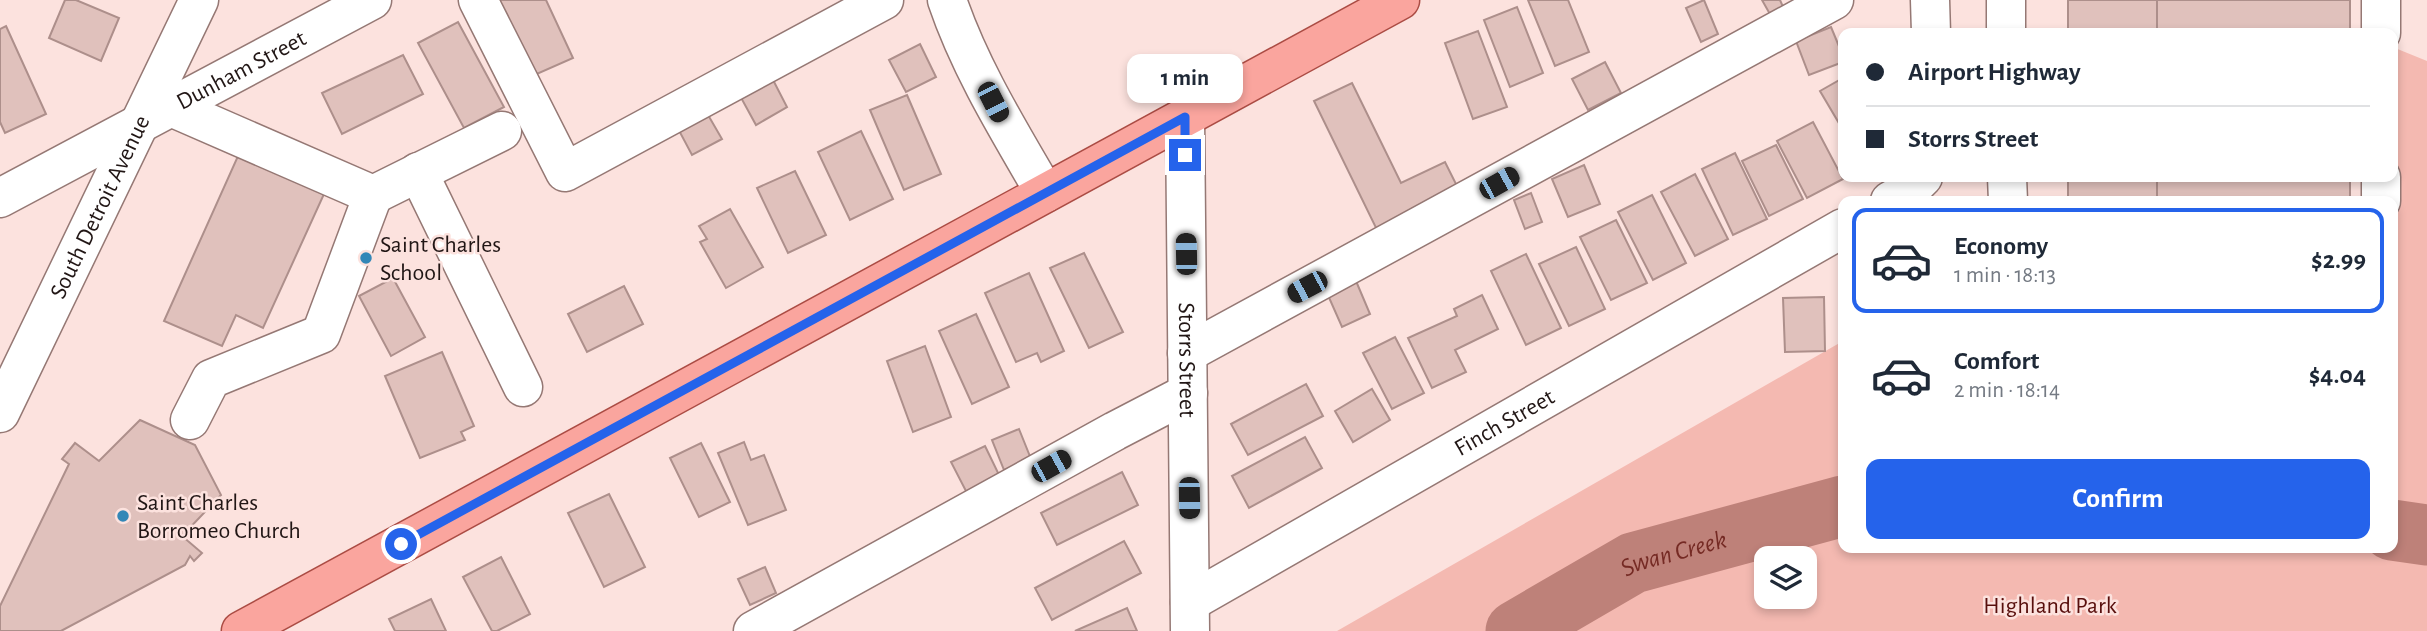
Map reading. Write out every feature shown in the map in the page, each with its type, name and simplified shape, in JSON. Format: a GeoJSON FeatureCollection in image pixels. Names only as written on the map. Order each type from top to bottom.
{"type":"FeatureCollection","features":[{"type":"Feature","properties":{"kind":"main road"},"geometry":{"type":"LineString","coordinates":[[241,631],[1400,0]]}},
{"type":"Feature","properties":{"kind":"street","name":"South Detroit Avenue"},"geometry":{"type":"LineString","coordinates":[[0,413],[155,116],[199,0]]}},
{"type":"Feature","properties":{"kind":"street","name":"Dunham Street"},"geometry":{"type":"LineString","coordinates":[[0,198],[372,0]]}},
{"type":"Feature","properties":{"kind":"street"},"geometry":{"type":"LineString","coordinates":[[478,0],[565,172],[884,0]]}},
{"type":"Feature","properties":{"kind":"street"},"geometry":{"type":"LineString","coordinates":[[947,0],[956,27],[1006,126],[1045,193]]}},
{"type":"Feature","properties":{"kind":"street"},"geometry":{"type":"LineString","coordinates":[[1187,353],[1834,0]]}},
{"type":"Feature","properties":{"kind":"street"},"geometry":{"type":"LineString","coordinates":[[1930,0],[1931,28]]}},
{"type":"Feature","properties":{"kind":"street"},"geometry":{"type":"LineString","coordinates":[[2006,0],[2006,28]]}},
{"type":"Feature","properties":{"kind":"street"},"geometry":{"type":"LineString","coordinates":[[2381,0],[2381,28]]}},
{"type":"Feature","properties":{"kind":"street"},"geometry":{"type":"LineString","coordinates":[[155,116],[373,195]]}},
{"type":"Feature","properties":{"kind":"street","name":"Storrs Street"},"geometry":{"type":"LineString","coordinates":[[1185,117],[1190,617]]}},
{"type":"Feature","properties":{"kind":"street"},"geometry":{"type":"LineString","coordinates":[[190,420],[211,379],[321,334],[373,195],[502,131]]}},
{"type":"Feature","properties":{"kind":"street"},"geometry":{"type":"LineString","coordinates":[[418,172],[523,387]]}},
{"type":"Feature","properties":{"kind":"street"},"geometry":{"type":"LineString","coordinates":[[1899,196],[1918,182]]}},
{"type":"Feature","properties":{"kind":"street","name":"Finch Street"},"geometry":{"type":"LineString","coordinates":[[1190,617],[1838,231]]}},
{"type":"Feature","properties":{"kind":"street"},"geometry":{"type":"LineString","coordinates":[[753,631],[1188,393]]}},
{"type":"Feature","properties":{"kind":"green space","name":"Highland Park"},"geometry":{"type":"Polygon","coordinates":[[[2398,49],[2427,61],[2427,631],[1337,631],[1838,344],[1838,553],[2398,553],[2398,196],[2392,196],[2392,182],[2398,182],[2398,49]]]}},
{"type":"Feature","properties":{"kind":"building"},"geometry":{"type":"Polygon","coordinates":[[[65,0],[76,0],[119,18],[101,61],[49,38],[65,0]]]}},
{"type":"Feature","properties":{"kind":"building"},"geometry":{"type":"Polygon","coordinates":[[[494,0],[546,0],[573,58],[530,77],[494,0]]]}},
{"type":"Feature","properties":{"kind":"building"},"geometry":{"type":"Polygon","coordinates":[[[1528,0],[1568,0],[1589,52],[1555,66],[1528,0]]]}},
{"type":"Feature","properties":{"kind":"building"},"geometry":{"type":"Polygon","coordinates":[[[1704,0],[1718,34],[1701,42],[1686,8],[1704,0]]]}},
{"type":"Feature","properties":{"kind":"building"},"geometry":{"type":"Polygon","coordinates":[[[1762,0],[1780,0],[1784,9],[1771,16],[1762,0]]]}},
{"type":"Feature","properties":{"kind":"building"},"geometry":{"type":"Polygon","coordinates":[[[2068,0],[2157,0],[2157,28],[2068,28],[2068,0]]]}},
{"type":"Feature","properties":{"kind":"building"},"geometry":{"type":"Polygon","coordinates":[[[2157,0],[2350,0],[2350,28],[2157,28],[2157,0]]]}},
{"type":"Feature","properties":{"kind":"building"},"geometry":{"type":"Polygon","coordinates":[[[1517,7],[1543,73],[1510,87],[1484,20],[1517,7]]]}},
{"type":"Feature","properties":{"kind":"building"},"geometry":{"type":"Polygon","coordinates":[[[458,22],[504,107],[464,128],[418,43],[458,22]]]}},
{"type":"Feature","properties":{"kind":"building"},"geometry":{"type":"Polygon","coordinates":[[[6,26],[46,114],[5,133],[0,122],[0,29],[6,26]]]}},
{"type":"Feature","properties":{"kind":"building"},"geometry":{"type":"Polygon","coordinates":[[[1831,27],[1838,44],[1838,64],[1809,75],[1796,41],[1831,27]]]}},
{"type":"Feature","properties":{"kind":"building"},"geometry":{"type":"Polygon","coordinates":[[[1478,31],[1507,107],[1473,119],[1445,43],[1478,31]]]}},
{"type":"Feature","properties":{"kind":"building"},"geometry":{"type":"Polygon","coordinates":[[[920,44],[936,77],[906,92],[889,60],[920,44]]]}},
{"type":"Feature","properties":{"kind":"building"},"geometry":{"type":"Polygon","coordinates":[[[403,55],[423,94],[342,134],[322,93],[403,55]]]}},
{"type":"Feature","properties":{"kind":"building"},"geometry":{"type":"Polygon","coordinates":[[[1605,62],[1621,93],[1588,110],[1572,79],[1605,62]]]}},
{"type":"Feature","properties":{"kind":"building"},"geometry":{"type":"Polygon","coordinates":[[[771,76],[787,107],[756,125],[739,94],[771,76]]]}},
{"type":"Feature","properties":{"kind":"building"},"geometry":{"type":"Polygon","coordinates":[[[1838,81],[1838,122],[1820,91],[1838,81]]]}},
{"type":"Feature","properties":{"kind":"building"},"geometry":{"type":"Polygon","coordinates":[[[1352,83],[1401,183],[1445,162],[1462,196],[1380,236],[1314,101],[1352,83]]]}},
{"type":"Feature","properties":{"kind":"building"},"geometry":{"type":"Polygon","coordinates":[[[907,95],[941,174],[904,190],[870,110],[907,95]]]}},
{"type":"Feature","properties":{"kind":"building"},"geometry":{"type":"Polygon","coordinates":[[[704,108],[722,139],[692,155],[675,123],[704,108]]]}},
{"type":"Feature","properties":{"kind":"building"},"geometry":{"type":"Polygon","coordinates":[[[1813,122],[1838,170],[1838,182],[1807,198],[1777,141],[1813,122]]]}},
{"type":"Feature","properties":{"kind":"building"},"geometry":{"type":"Polygon","coordinates":[[[861,131],[893,199],[850,220],[818,152],[861,131]]]}},
{"type":"Feature","properties":{"kind":"building"},"geometry":{"type":"Polygon","coordinates":[[[1776,145],[1803,199],[1769,216],[1742,161],[1776,145]]]}},
{"type":"Feature","properties":{"kind":"building"},"geometry":{"type":"Polygon","coordinates":[[[1735,153],[1767,219],[1733,235],[1702,169],[1735,153]]]}},
{"type":"Feature","properties":{"kind":"building"},"geometry":{"type":"Polygon","coordinates":[[[238,156],[324,194],[263,328],[236,315],[222,346],[164,321],[238,156]]]}},
{"type":"Feature","properties":{"kind":"building"},"geometry":{"type":"Polygon","coordinates":[[[1584,165],[1600,204],[1568,217],[1552,179],[1584,165]]]}},
{"type":"Feature","properties":{"kind":"building"},"geometry":{"type":"Polygon","coordinates":[[[795,171],[826,235],[788,253],[757,188],[795,171]]]}},
{"type":"Feature","properties":{"kind":"building"},"geometry":{"type":"Polygon","coordinates":[[[1695,174],[1728,239],[1695,256],[1661,192],[1695,174]]]}},
{"type":"Feature","properties":{"kind":"building"},"geometry":{"type":"Polygon","coordinates":[[[2068,182],[2157,182],[2157,196],[2068,196],[2068,182]]]}},
{"type":"Feature","properties":{"kind":"building"},"geometry":{"type":"Polygon","coordinates":[[[2157,182],[2350,182],[2350,196],[2157,196],[2157,182]]]}},
{"type":"Feature","properties":{"kind":"building"},"geometry":{"type":"Polygon","coordinates":[[[1531,193],[1542,222],[1525,229],[1514,200],[1531,193]]]}},
{"type":"Feature","properties":{"kind":"building"},"geometry":{"type":"Polygon","coordinates":[[[1652,195],[1686,263],[1653,280],[1618,212],[1652,195]]]}},
{"type":"Feature","properties":{"kind":"building"},"geometry":{"type":"Polygon","coordinates":[[[730,209],[763,267],[726,288],[700,242],[707,239],[699,226],[730,209]]]}},
{"type":"Feature","properties":{"kind":"building"},"geometry":{"type":"Polygon","coordinates":[[[1616,220],[1647,283],[1611,300],[1580,237],[1616,220]]]}},
{"type":"Feature","properties":{"kind":"building"},"geometry":{"type":"Polygon","coordinates":[[[1576,247],[1605,309],[1569,326],[1539,264],[1576,247]]]}},
{"type":"Feature","properties":{"kind":"building"},"geometry":{"type":"Polygon","coordinates":[[[1084,253],[1123,332],[1089,348],[1050,268],[1084,253]]]}},
{"type":"Feature","properties":{"kind":"building"},"geometry":{"type":"Polygon","coordinates":[[[1526,254],[1561,328],[1526,345],[1491,271],[1526,254]]]}},
{"type":"Feature","properties":{"kind":"building"},"geometry":{"type":"Polygon","coordinates":[[[1029,273],[1064,351],[1041,362],[1037,353],[1016,362],[985,293],[1029,273]]]}},
{"type":"Feature","properties":{"kind":"building"},"geometry":{"type":"Polygon","coordinates":[[[393,278],[425,337],[391,356],[359,296],[393,278]]]}},
{"type":"Feature","properties":{"kind":"building"},"geometry":{"type":"Polygon","coordinates":[[[1356,281],[1370,314],[1342,327],[1327,293],[1356,281]]]}},
{"type":"Feature","properties":{"kind":"building"},"geometry":{"type":"Polygon","coordinates":[[[624,286],[643,324],[587,352],[568,314],[624,286]]]}},
{"type":"Feature","properties":{"kind":"building"},"geometry":{"type":"Polygon","coordinates":[[[1482,295],[1498,329],[1455,350],[1466,372],[1432,388],[1408,338],[1457,316],[1454,309],[1482,295]]]}},
{"type":"Feature","properties":{"kind":"building"},"geometry":{"type":"Polygon","coordinates":[[[1824,297],[1825,351],[1785,352],[1783,298],[1824,297]]]}},
{"type":"Feature","properties":{"kind":"building"},"geometry":{"type":"Polygon","coordinates":[[[976,314],[1009,387],[972,404],[939,331],[976,314]]]}},
{"type":"Feature","properties":{"kind":"building"},"geometry":{"type":"Polygon","coordinates":[[[1395,337],[1424,393],[1392,409],[1363,353],[1395,337]]]}},
{"type":"Feature","properties":{"kind":"building"},"geometry":{"type":"Polygon","coordinates":[[[925,346],[951,417],[913,432],[887,361],[925,346]]]}},
{"type":"Feature","properties":{"kind":"building"},"geometry":{"type":"Polygon","coordinates":[[[442,352],[474,426],[461,432],[465,440],[420,458],[385,376],[442,352]]]}},
{"type":"Feature","properties":{"kind":"building"},"geometry":{"type":"Polygon","coordinates":[[[1306,384],[1323,416],[1248,455],[1231,424],[1306,384]]]}},
{"type":"Feature","properties":{"kind":"building"},"geometry":{"type":"Polygon","coordinates":[[[1372,389],[1390,420],[1353,442],[1335,411],[1372,389]]]}},
{"type":"Feature","properties":{"kind":"building","name":"Saint Charles Borromeo Church"},"geometry":{"type":"Polygon","coordinates":[[[140,420],[195,445],[221,495],[182,536],[202,553],[194,561],[190,556],[185,565],[61,631],[0,631],[0,606],[69,464],[62,459],[75,443],[99,461],[140,420]]]}},
{"type":"Feature","properties":{"kind":"building"},"geometry":{"type":"Polygon","coordinates":[[[1019,429],[1031,459],[1004,470],[992,440],[1019,429]]]}},
{"type":"Feature","properties":{"kind":"building"},"geometry":{"type":"Polygon","coordinates":[[[1305,437],[1322,468],[1249,508],[1232,476],[1305,437]]]}},
{"type":"Feature","properties":{"kind":"building"},"geometry":{"type":"Polygon","coordinates":[[[744,442],[751,460],[764,455],[786,510],[748,525],[718,453],[744,442]]]}},
{"type":"Feature","properties":{"kind":"building"},"geometry":{"type":"Polygon","coordinates":[[[701,443],[730,502],[699,517],[670,458],[701,443]]]}},
{"type":"Feature","properties":{"kind":"building"},"geometry":{"type":"Polygon","coordinates":[[[985,446],[1001,479],[968,495],[951,462],[985,446]]]}},
{"type":"Feature","properties":{"kind":"building"},"geometry":{"type":"Polygon","coordinates":[[[1122,472],[1138,505],[1057,545],[1041,513],[1122,472]]]}},
{"type":"Feature","properties":{"kind":"building"},"geometry":{"type":"Polygon","coordinates":[[[609,494],[645,567],[604,587],[568,513],[609,494]]]}},
{"type":"Feature","properties":{"kind":"building"},"geometry":{"type":"Polygon","coordinates":[[[1124,541],[1141,573],[1052,620],[1035,588],[1124,541]]]}},
{"type":"Feature","properties":{"kind":"building"},"geometry":{"type":"Polygon","coordinates":[[[501,557],[530,614],[492,631],[463,577],[501,557]]]}},
{"type":"Feature","properties":{"kind":"building"},"geometry":{"type":"Polygon","coordinates":[[[765,567],[776,593],[750,605],[738,579],[765,567]]]}},
{"type":"Feature","properties":{"kind":"building"},"geometry":{"type":"Polygon","coordinates":[[[431,599],[446,631],[395,631],[389,619],[431,599]]]}},
{"type":"Feature","properties":{"kind":"building"},"geometry":{"type":"Polygon","coordinates":[[[1127,608],[1137,631],[1075,631],[1127,608]]]}},
{"type":"Feature","properties":{"kind":"waterway","name":"Swan Creek"},"geometry":{"type":"LineString","coordinates":[[1516,631],[1633,563],[1838,507]]}},
{"type":"Feature","properties":{"kind":"waterway","name":"Swan Creek"},"geometry":{"type":"LineString","coordinates":[[2398,531],[2427,535]]}},
{"type":"Feature","properties":{"kind":"place","name":"Saint Charles School"},"geometry":{"type":"Point","coordinates":[366,258]}},
{"type":"Feature","properties":{"kind":"place","name":"Saint Charles Borromeo Church"},"geometry":{"type":"Point","coordinates":[123,516]}},
{"type":"Feature","properties":{"kind":"route"},"geometry":{"type":"LineString","coordinates":[[401,544],[1185,117],[1185,155]]}}]}
